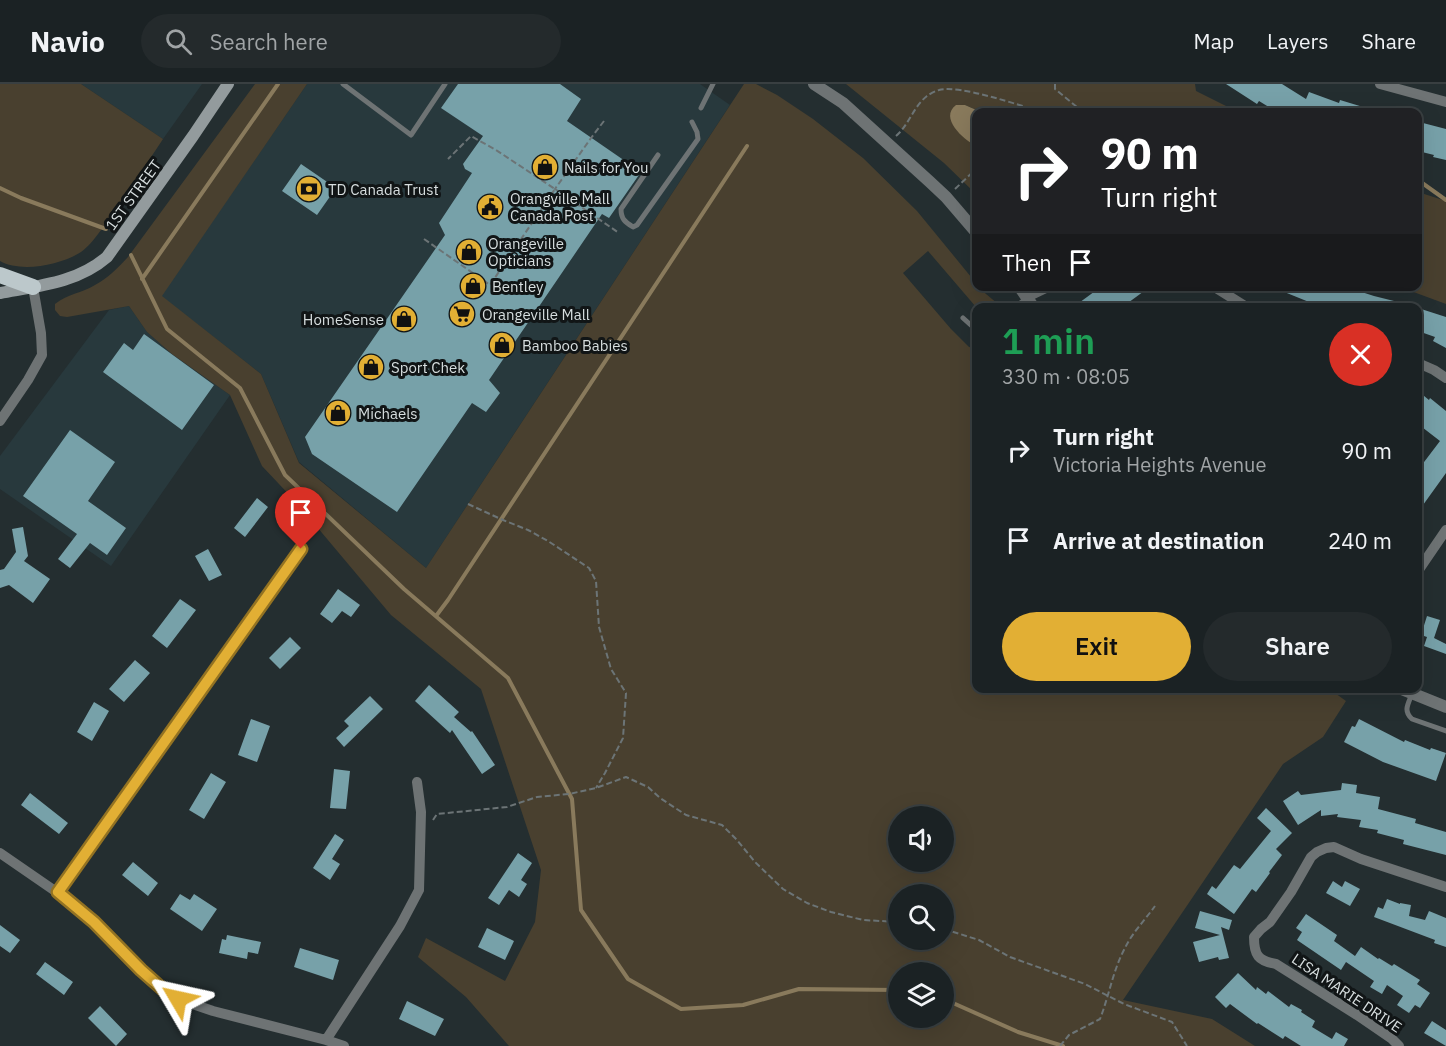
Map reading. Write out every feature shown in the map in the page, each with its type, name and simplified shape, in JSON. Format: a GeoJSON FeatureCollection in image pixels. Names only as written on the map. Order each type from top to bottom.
{"type":"FeatureCollection","features":[{"type":"Feature","properties":{"kind":"highway"},"geometry":{"type":"LineString","coordinates":[[0,275],[33,287]]}},
{"type":"Feature","properties":{"kind":"main road","name":"1ST STREET"},"geometry":{"type":"LineString","coordinates":[[0,293],[66,280],[96,267],[107,257],[228,84]]}},
{"type":"Feature","properties":{"kind":"street"},"geometry":{"type":"LineString","coordinates":[[814,84],[843,103],[946,196],[972,227]]}},
{"type":"Feature","properties":{"kind":"street"},"geometry":{"type":"LineString","coordinates":[[1380,84],[1446,102]]}},
{"type":"Feature","properties":{"kind":"street"},"geometry":{"type":"LineString","coordinates":[[0,421],[42,355],[33,287]]}},
{"type":"Feature","properties":{"kind":"street"},"geometry":{"type":"LineString","coordinates":[[1031,302],[1044,291]]}},
{"type":"Feature","properties":{"kind":"street"},"geometry":{"type":"LineString","coordinates":[[1221,291],[1241,303]]}},
{"type":"Feature","properties":{"kind":"street"},"geometry":{"type":"LineString","coordinates":[[1422,365],[1446,378]]}},
{"type":"Feature","properties":{"kind":"street"},"geometry":{"type":"LineString","coordinates":[[1422,565],[1446,530]]}},
{"type":"Feature","properties":{"kind":"street"},"geometry":{"type":"LineString","coordinates":[[58,892],[301,549]]}},
{"type":"Feature","properties":{"kind":"street"},"geometry":{"type":"LineString","coordinates":[[1412,694],[1446,707]]}},
{"type":"Feature","properties":{"kind":"street"},"geometry":{"type":"LineString","coordinates":[[326,1040],[400,926],[418,890],[421,812],[417,782]]}},
{"type":"Feature","properties":{"kind":"street","name":"LISA MARIE DRIVE"},"geometry":{"type":"LineString","coordinates":[[1399,1046],[1357,1015],[1276,964],[1260,960],[1254,937],[1270,922],[1311,857],[1326,848],[1334,847],[1361,859],[1446,887]]}},
{"type":"Feature","properties":{"kind":"street"},"geometry":{"type":"LineString","coordinates":[[0,853],[58,892],[94,922],[141,970],[172,997],[213,1011],[344,1046]]}},
{"type":"Feature","properties":{"kind":"lane"},"geometry":{"type":"LineString","coordinates":[[343,84],[411,135],[445,84]]}},
{"type":"Feature","properties":{"kind":"lane"},"geometry":{"type":"LineString","coordinates":[[700,108],[713,84]]}},
{"type":"Feature","properties":{"kind":"lane"},"geometry":{"type":"LineString","coordinates":[[658,155],[621,209],[621,216],[633,227],[637,225],[698,139],[692,122]]}},
{"type":"Feature","properties":{"kind":"lane"},"geometry":{"type":"LineString","coordinates":[[963,318],[972,326]]}},
{"type":"Feature","properties":{"kind":"lane"},"geometry":{"type":"LineString","coordinates":[[1412,694],[1406,710],[1408,715],[1412,719],[1446,730]]}},
{"type":"Feature","properties":{"kind":"path"},"geometry":{"type":"LineString","coordinates":[[1055,84],[1055,89],[1078,108]]}},
{"type":"Feature","properties":{"kind":"path"},"geometry":{"type":"LineString","coordinates":[[887,143],[901,132],[927,96],[939,90],[951,89],[980,94],[1028,108]]}},
{"type":"Feature","properties":{"kind":"path"},"geometry":{"type":"LineString","coordinates":[[424,239],[490,285],[604,121]]}},
{"type":"Feature","properties":{"kind":"path"},"geometry":{"type":"LineString","coordinates":[[448,159],[471,136],[496,150],[620,233]]}},
{"type":"Feature","properties":{"kind":"path"},"geometry":{"type":"LineString","coordinates":[[946,196],[972,173]]}},
{"type":"Feature","properties":{"kind":"path"},"geometry":{"type":"LineString","coordinates":[[468,504],[548,541],[589,568],[596,581],[599,627],[611,669],[626,693],[623,738],[596,788]]}},
{"type":"Feature","properties":{"kind":"path"},"geometry":{"type":"LineString","coordinates":[[437,814],[507,807],[537,797],[596,788],[626,777],[648,787],[686,815],[722,825],[783,889],[807,903],[863,920],[888,921]]}},
{"type":"Feature","properties":{"kind":"path"},"geometry":{"type":"LineString","coordinates":[[1060,1046],[1069,1035],[1100,1019],[1113,976],[1125,947],[1155,906]]}},
{"type":"Feature","properties":{"kind":"path"},"geometry":{"type":"LineString","coordinates":[[954,932],[979,940],[1010,957],[1084,984],[1172,1022],[1187,1046]]}},
{"type":"Feature","properties":{"kind":"shaded area"},"geometry":{"type":"Polygon","coordinates":[[[0,84],[81,84],[163,139],[95,238],[81,252],[63,261],[30,267],[9,265],[0,261],[0,84]]]}},
{"type":"Feature","properties":{"kind":"shaded area"},"geometry":{"type":"Polygon","coordinates":[[[81,84],[202,84],[163,139],[81,84]]]}},
{"type":"Feature","properties":{"kind":"shaded area"},"geometry":{"type":"Polygon","coordinates":[[[255,84],[307,84],[162,296],[261,374],[299,463],[426,568],[744,84],[756,84],[777,95],[813,119],[863,158],[917,211],[972,278],[972,291],[983,291],[997,303],[973,303],[928,251],[903,273],[951,329],[972,347],[972,693],[1335,693],[1346,701],[1323,737],[1283,764],[1123,1000],[1212,1019],[1255,1046],[509,1046],[466,997],[418,957],[426,938],[505,981],[535,922],[541,870],[481,689],[391,615],[296,502],[262,466],[230,395],[172,354],[147,332],[129,306],[67,317],[60,316],[55,310],[55,304],[64,298],[100,282],[128,257],[255,84]]]}},
{"type":"Feature","properties":{"kind":"shaded area"},"geometry":{"type":"Polygon","coordinates":[[[307,84],[700,84],[730,105],[426,568],[299,462],[261,374],[161,296],[307,84]]]}},
{"type":"Feature","properties":{"kind":"shaded area"},"geometry":{"type":"Polygon","coordinates":[[[846,84],[1195,84],[1196,91],[1230,108],[972,108],[965,105],[972,144],[972,190],[944,163],[846,84]]]}},
{"type":"Feature","properties":{"kind":"shaded area"},"geometry":{"type":"Polygon","coordinates":[[[956,105],[972,108],[972,143],[959,133],[951,122],[951,110],[956,105]]]}},
{"type":"Feature","properties":{"kind":"shaded area"},"geometry":{"type":"Polygon","coordinates":[[[1422,193],[1446,201],[1446,304],[1411,291],[1422,291],[1422,193]]]}},
{"type":"Feature","properties":{"kind":"shaded area"},"geometry":{"type":"Polygon","coordinates":[[[129,306],[147,332],[172,354],[230,395],[111,566],[0,489],[0,456],[109,310],[129,306]]]}},
{"type":"Feature","properties":{"kind":"building","name":"Orangeville Mall"},"geometry":{"type":"Polygon","coordinates":[[[458,84],[560,84],[581,99],[567,121],[641,172],[609,218],[602,214],[489,380],[500,393],[486,412],[472,403],[397,512],[312,454],[305,437],[445,235],[439,223],[472,173],[465,169],[463,164],[483,136],[441,108],[458,84]]]}},
{"type":"Feature","properties":{"kind":"building"},"geometry":{"type":"Polygon","coordinates":[[[1226,84],[1282,84],[1306,99],[1309,92],[1339,103],[1340,100],[1366,108],[1270,108],[1259,101],[1257,104],[1226,84]]]}},
{"type":"Feature","properties":{"kind":"building"},"geometry":{"type":"Polygon","coordinates":[[[1423,123],[1446,129],[1446,160],[1422,152],[1423,123]]]}},
{"type":"Feature","properties":{"kind":"building","name":"TD Canada Trust"},"geometry":{"type":"Polygon","coordinates":[[[301,164],[336,188],[317,215],[282,191],[301,164]]]}},
{"type":"Feature","properties":{"kind":"building"},"geometry":{"type":"Polygon","coordinates":[[[1095,291],[1144,291],[1128,303],[1079,303],[1095,291]]]}},
{"type":"Feature","properties":{"kind":"building"},"geometry":{"type":"Polygon","coordinates":[[[1282,291],[1358,291],[1402,303],[1308,303],[1282,291]]]}},
{"type":"Feature","properties":{"kind":"building"},"geometry":{"type":"Polygon","coordinates":[[[1422,309],[1446,317],[1446,348],[1433,341],[1435,337],[1422,332],[1422,309]]]}},
{"type":"Feature","properties":{"kind":"building"},"geometry":{"type":"Polygon","coordinates":[[[144,334],[214,385],[182,430],[103,372],[124,343],[133,350],[144,334]]]}},
{"type":"Feature","properties":{"kind":"building"},"geometry":{"type":"Polygon","coordinates":[[[1422,394],[1446,411],[1446,473],[1422,506],[1422,465],[1440,441],[1422,427],[1422,394]]]}},
{"type":"Feature","properties":{"kind":"building"},"geometry":{"type":"Polygon","coordinates":[[[70,430],[115,462],[88,501],[126,528],[107,555],[90,543],[70,568],[58,559],[77,534],[23,496],[70,430]]]}},
{"type":"Feature","properties":{"kind":"building"},"geometry":{"type":"Polygon","coordinates":[[[257,498],[268,507],[245,537],[234,528],[257,498]]]}},
{"type":"Feature","properties":{"kind":"building"},"geometry":{"type":"Polygon","coordinates":[[[23,527],[28,556],[24,561],[50,579],[33,603],[9,585],[0,588],[0,570],[4,569],[16,552],[12,529],[23,527]]]}},
{"type":"Feature","properties":{"kind":"building"},"geometry":{"type":"Polygon","coordinates":[[[208,549],[222,575],[209,581],[195,556],[208,549]]]}},
{"type":"Feature","properties":{"kind":"building"},"geometry":{"type":"Polygon","coordinates":[[[338,589],[360,605],[351,617],[342,611],[332,623],[320,614],[338,589]]]}},
{"type":"Feature","properties":{"kind":"building"},"geometry":{"type":"Polygon","coordinates":[[[180,599],[196,610],[167,648],[152,636],[180,599]]]}},
{"type":"Feature","properties":{"kind":"building"},"geometry":{"type":"Polygon","coordinates":[[[1427,616],[1440,620],[1434,638],[1446,644],[1446,654],[1424,646],[1427,637],[1422,635],[1427,616]]]}},
{"type":"Feature","properties":{"kind":"building"},"geometry":{"type":"Polygon","coordinates":[[[290,637],[301,648],[280,669],[269,658],[290,637]]]}},
{"type":"Feature","properties":{"kind":"building"},"geometry":{"type":"Polygon","coordinates":[[[135,660],[150,673],[124,702],[109,689],[135,660]]]}},
{"type":"Feature","properties":{"kind":"building"},"geometry":{"type":"Polygon","coordinates":[[[429,685],[459,712],[454,717],[472,731],[495,765],[482,774],[452,730],[450,733],[415,701],[429,685]]]}},
{"type":"Feature","properties":{"kind":"building"},"geometry":{"type":"Polygon","coordinates":[[[370,696],[383,709],[344,747],[336,738],[349,726],[344,721],[370,696]]]}},
{"type":"Feature","properties":{"kind":"building"},"geometry":{"type":"Polygon","coordinates":[[[94,702],[109,711],[92,741],[77,732],[94,702]]]}},
{"type":"Feature","properties":{"kind":"building"},"geometry":{"type":"Polygon","coordinates":[[[251,719],[270,726],[257,762],[238,755],[251,719]]]}},
{"type":"Feature","properties":{"kind":"building"},"geometry":{"type":"Polygon","coordinates":[[[1359,719],[1404,742],[1405,740],[1430,750],[1431,748],[1446,753],[1436,781],[1383,762],[1344,742],[1352,726],[1355,727],[1359,719]]]}},
{"type":"Feature","properties":{"kind":"building"},"geometry":{"type":"Polygon","coordinates":[[[334,769],[350,771],[346,809],[330,808],[334,769]]]}},
{"type":"Feature","properties":{"kind":"building"},"geometry":{"type":"Polygon","coordinates":[[[211,773],[226,782],[204,819],[189,810],[211,773]]]}},
{"type":"Feature","properties":{"kind":"building"},"geometry":{"type":"Polygon","coordinates":[[[1342,783],[1357,785],[1356,793],[1380,797],[1378,809],[1416,819],[1415,823],[1446,832],[1446,855],[1403,844],[1404,840],[1377,833],[1378,830],[1359,827],[1361,820],[1337,817],[1338,814],[1321,816],[1321,810],[1298,825],[1283,801],[1298,791],[1301,795],[1341,790],[1342,783]]]}},
{"type":"Feature","properties":{"kind":"building"},"geometry":{"type":"Polygon","coordinates":[[[30,793],[68,823],[59,834],[21,805],[30,793]]]}},
{"type":"Feature","properties":{"kind":"building"},"geometry":{"type":"Polygon","coordinates":[[[1266,808],[1292,833],[1276,849],[1282,855],[1270,873],[1256,892],[1252,889],[1234,914],[1207,894],[1212,886],[1216,889],[1234,865],[1240,869],[1271,831],[1257,818],[1266,808]]]}},
{"type":"Feature","properties":{"kind":"building"},"geometry":{"type":"Polygon","coordinates":[[[335,834],[344,840],[332,859],[340,864],[330,880],[313,868],[335,834]]]}},
{"type":"Feature","properties":{"kind":"building"},"geometry":{"type":"Polygon","coordinates":[[[518,853],[532,863],[521,880],[527,884],[519,897],[509,890],[499,905],[488,898],[518,853]]]}},
{"type":"Feature","properties":{"kind":"building"},"geometry":{"type":"Polygon","coordinates":[[[133,862],[158,883],[148,896],[122,875],[133,862]]]}},
{"type":"Feature","properties":{"kind":"building"},"geometry":{"type":"Polygon","coordinates":[[[1333,881],[1342,887],[1345,881],[1360,889],[1350,906],[1326,893],[1333,881]]]}},
{"type":"Feature","properties":{"kind":"building"},"geometry":{"type":"Polygon","coordinates":[[[180,894],[190,900],[194,894],[217,909],[202,931],[170,909],[180,894]]]}},
{"type":"Feature","properties":{"kind":"building"},"geometry":{"type":"Polygon","coordinates":[[[1387,899],[1411,905],[1409,916],[1425,920],[1429,911],[1446,918],[1446,947],[1434,943],[1435,940],[1374,917],[1378,907],[1383,909],[1387,899]]]}},
{"type":"Feature","properties":{"kind":"building"},"geometry":{"type":"Polygon","coordinates":[[[1200,911],[1232,920],[1229,930],[1221,927],[1229,958],[1219,960],[1218,957],[1199,962],[1193,942],[1220,935],[1195,928],[1200,911]]]}},
{"type":"Feature","properties":{"kind":"building"},"geometry":{"type":"Polygon","coordinates":[[[1306,914],[1337,935],[1334,941],[1355,956],[1361,947],[1378,959],[1392,966],[1394,964],[1420,980],[1417,984],[1430,993],[1420,1008],[1415,1005],[1409,1013],[1397,1005],[1403,996],[1387,985],[1382,994],[1370,987],[1374,981],[1346,962],[1341,970],[1297,940],[1302,932],[1296,928],[1306,914]]]}},
{"type":"Feature","properties":{"kind":"building"},"geometry":{"type":"Polygon","coordinates":[[[0,925],[20,940],[10,953],[0,946],[0,925]]]}},
{"type":"Feature","properties":{"kind":"building"},"geometry":{"type":"Polygon","coordinates":[[[487,928],[514,941],[505,960],[478,947],[487,928]]]}},
{"type":"Feature","properties":{"kind":"building"},"geometry":{"type":"Polygon","coordinates":[[[227,935],[261,942],[258,954],[248,952],[247,959],[219,953],[222,939],[226,940],[227,935]]]}},
{"type":"Feature","properties":{"kind":"building"},"geometry":{"type":"Polygon","coordinates":[[[300,948],[339,960],[333,980],[294,967],[300,948]]]}},
{"type":"Feature","properties":{"kind":"building"},"geometry":{"type":"Polygon","coordinates":[[[45,962],[73,982],[64,995],[36,974],[45,962]]]}},
{"type":"Feature","properties":{"kind":"building"},"geometry":{"type":"Polygon","coordinates":[[[1238,973],[1256,990],[1257,987],[1266,994],[1268,991],[1289,1007],[1291,1004],[1302,1010],[1301,1012],[1315,1021],[1312,1027],[1332,1039],[1336,1032],[1348,1039],[1344,1046],[1301,1046],[1257,1024],[1230,1004],[1226,1008],[1215,997],[1238,973]]]}},
{"type":"Feature","properties":{"kind":"building"},"geometry":{"type":"Polygon","coordinates":[[[407,1001],[444,1019],[435,1036],[399,1019],[407,1001]]]}},
{"type":"Feature","properties":{"kind":"building"},"geometry":{"type":"Polygon","coordinates":[[[100,1006],[127,1034],[116,1046],[88,1018],[100,1006]]]}},
{"type":"Feature","properties":{"kind":"building"},"geometry":{"type":"Polygon","coordinates":[[[1432,1021],[1446,1030],[1446,1046],[1424,1033],[1432,1021]]]}},
{"type":"Feature","properties":{"kind":"waterway"},"geometry":{"type":"LineString","coordinates":[[142,279],[278,84]]}},
{"type":"Feature","properties":{"kind":"waterway"},"geometry":{"type":"LineString","coordinates":[[436,616],[747,146]]}},
{"type":"Feature","properties":{"kind":"waterway"},"geometry":{"type":"LineString","coordinates":[[1422,183],[1446,200]]}},
{"type":"Feature","properties":{"kind":"waterway"},"geometry":{"type":"LineString","coordinates":[[0,188],[106,229]]}},
{"type":"Feature","properties":{"kind":"waterway"},"geometry":{"type":"LineString","coordinates":[[131,255],[167,329],[240,388],[285,475],[404,589],[508,678],[572,799],[581,910],[628,979],[681,1009],[743,1005],[799,989],[888,990]]}},
{"type":"Feature","properties":{"kind":"waterway"},"geometry":{"type":"LineString","coordinates":[[954,1003],[1018,1032],[1063,1046]]}},
{"type":"Feature","properties":{"kind":"place","name":"Nails for You"},"geometry":{"type":"Point","coordinates":[545,167]}},
{"type":"Feature","properties":{"kind":"place","name":"TD Canada Trust"},"geometry":{"type":"Point","coordinates":[309,189]}},
{"type":"Feature","properties":{"kind":"place","name":"Orangville Mall Canada Post"},"geometry":{"type":"Point","coordinates":[490,207]}},
{"type":"Feature","properties":{"kind":"place","name":"Orangeville Opticians"},"geometry":{"type":"Point","coordinates":[469,252]}},
{"type":"Feature","properties":{"kind":"place","name":"Bentley"},"geometry":{"type":"Point","coordinates":[473,286]}},
{"type":"Feature","properties":{"kind":"place","name":"Orangeville Mall"},"geometry":{"type":"Point","coordinates":[462,314]}},
{"type":"Feature","properties":{"kind":"place","name":"HomeSense"},"geometry":{"type":"Point","coordinates":[404,319]}},
{"type":"Feature","properties":{"kind":"place","name":"Bamboo Babies"},"geometry":{"type":"Point","coordinates":[502,345]}},
{"type":"Feature","properties":{"kind":"place","name":"Sport Chek"},"geometry":{"type":"Point","coordinates":[371,367]}},
{"type":"Feature","properties":{"kind":"place","name":"Michaels"},"geometry":{"type":"Point","coordinates":[338,413]}},
{"type":"Feature","properties":{"kind":"route"},"geometry":{"type":"LineString","coordinates":[[178,999],[167,993],[141,970],[94,922],[58,892],[301,549]]}}]}
